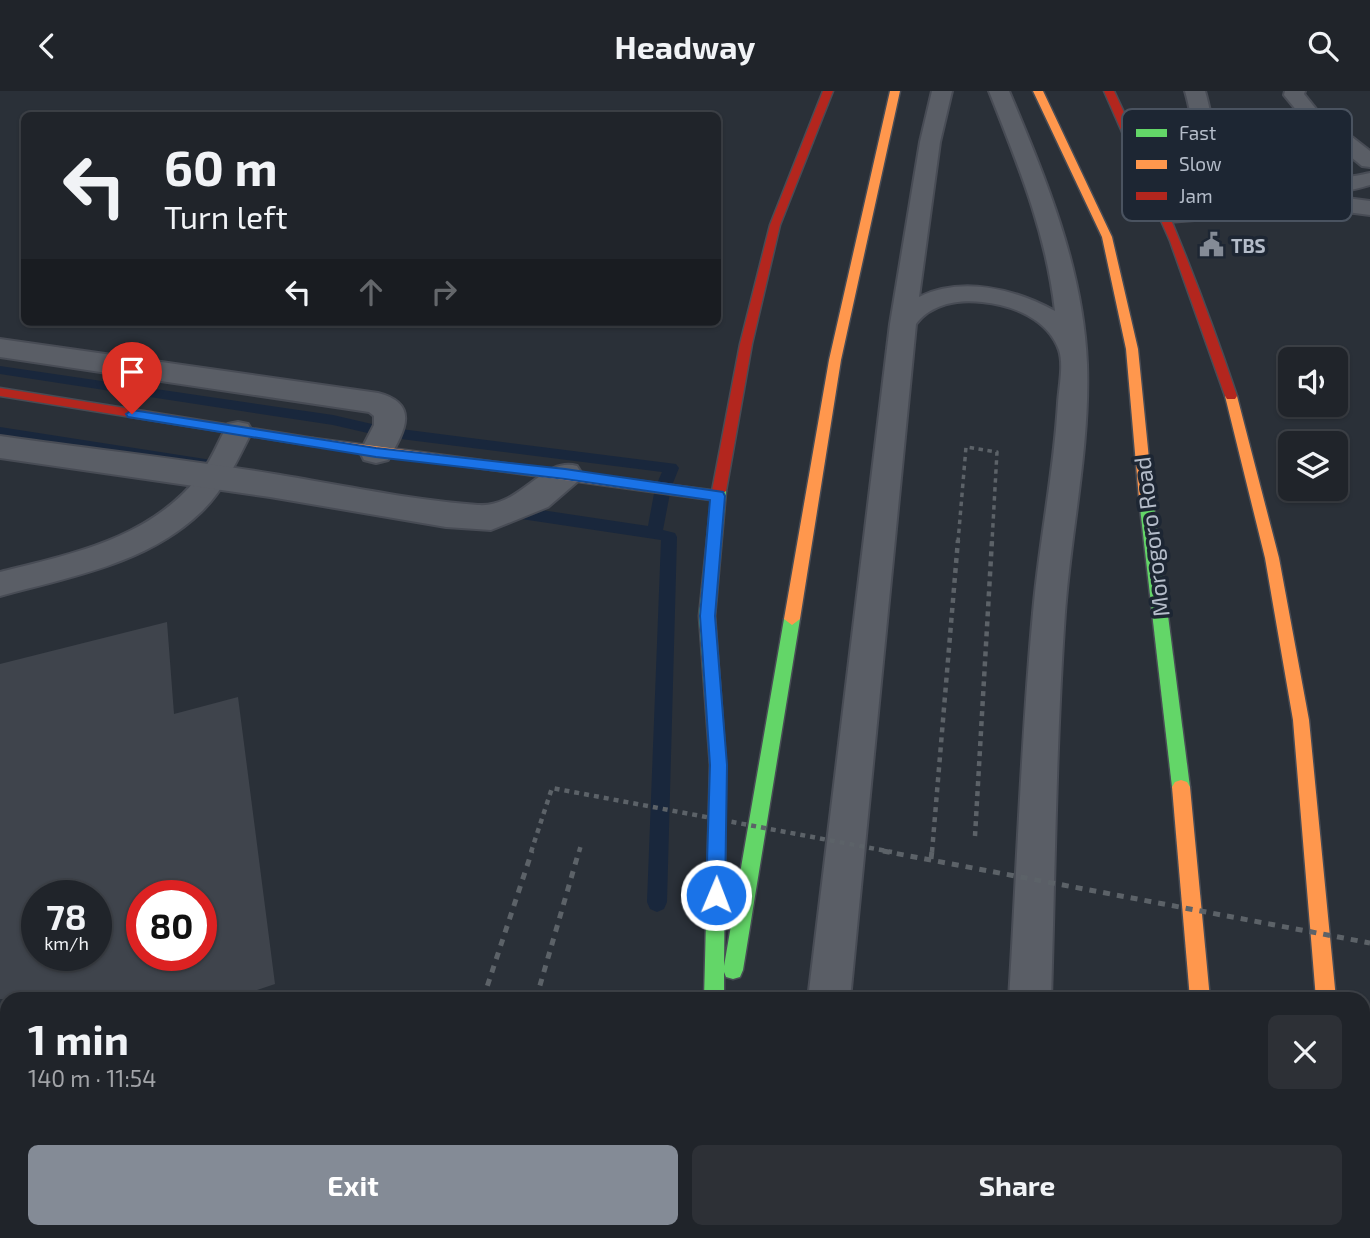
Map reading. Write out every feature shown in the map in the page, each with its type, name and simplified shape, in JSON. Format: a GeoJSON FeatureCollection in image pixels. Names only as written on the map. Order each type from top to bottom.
{"type":"FeatureCollection","features":[{"type":"Feature","properties":{"kind":"main road"},"geometry":{"type":"LineString","coordinates":[[714,992],[718,765],[708,616],[718,496],[746,344],[775,225],[828,91]]}},
{"type":"Feature","properties":{"kind":"main road"},"geometry":{"type":"LineString","coordinates":[[730,992],[835,360],[895,91]]}},
{"type":"Feature","properties":{"kind":"main road","name":"Morogoro Road"},"geometry":{"type":"LineString","coordinates":[[1038,91],[1107,237],[1132,349],[1142,468],[1184,814],[1199,992]]}},
{"type":"Feature","properties":{"kind":"main road"},"geometry":{"type":"LineString","coordinates":[[1109,91],[1122,116]]}},
{"type":"Feature","properties":{"kind":"main road"},"geometry":{"type":"LineString","coordinates":[[1170,221],[1236,415],[1261,508],[1283,608],[1301,724],[1325,992]]}},
{"type":"Feature","properties":{"kind":"main road"},"geometry":{"type":"LineString","coordinates":[[0,393],[376,452],[565,474],[718,496]]}},
{"type":"Feature","properties":{"kind":"street"},"geometry":{"type":"LineString","coordinates":[[0,348],[378,403],[390,412],[391,418],[376,452]]}},
{"type":"Feature","properties":{"kind":"street"},"geometry":{"type":"LineString","coordinates":[[0,447],[446,515],[491,519],[536,499],[565,474]]}},
{"type":"Feature","properties":{"kind":"lane"},"geometry":{"type":"LineString","coordinates":[[830,992],[903,324],[930,142],[942,91]]}},
{"type":"Feature","properties":{"kind":"lane"},"geometry":{"type":"LineString","coordinates":[[999,91],[1044,202],[1063,277],[1074,364],[1070,438],[1049,613],[1030,992]]}},
{"type":"Feature","properties":{"kind":"lane"},"geometry":{"type":"LineString","coordinates":[[1195,91],[1201,109]]}},
{"type":"Feature","properties":{"kind":"lane"},"geometry":{"type":"LineString","coordinates":[[1295,91],[1294,95],[1306,109]]}},
{"type":"Feature","properties":{"kind":"lane"},"geometry":{"type":"LineString","coordinates":[[1352,147],[1370,161]]}},
{"type":"Feature","properties":{"kind":"lane"},"geometry":{"type":"LineString","coordinates":[[1352,182],[1370,179]]}},
{"type":"Feature","properties":{"kind":"lane"},"geometry":{"type":"LineString","coordinates":[[1352,206],[1370,208]]}},
{"type":"Feature","properties":{"kind":"lane"},"geometry":{"type":"LineString","coordinates":[[903,324],[915,309],[948,296],[989,295],[1016,301],[1041,312],[1060,328],[1069,344],[1074,364]]}},
{"type":"Feature","properties":{"kind":"lane"},"geometry":{"type":"LineString","coordinates":[[0,584],[125,550],[163,528],[184,512],[213,478],[238,431]]}},
{"type":"Feature","properties":{"kind":"path"},"geometry":{"type":"LineString","coordinates":[[931,859],[966,447],[997,451],[975,836]]}},
{"type":"Feature","properties":{"kind":"path"},"geometry":{"type":"LineString","coordinates":[[485,992],[552,787],[1370,943]]}},
{"type":"Feature","properties":{"kind":"path"},"geometry":{"type":"LineString","coordinates":[[538,992],[581,845]]}},
{"type":"Feature","properties":{"kind":"building"},"geometry":{"type":"Polygon","coordinates":[[[167,622],[174,714],[238,697],[275,984],[251,992],[0,992],[0,664],[167,622]]]}},
{"type":"Feature","properties":{"kind":"waterway"},"geometry":{"type":"LineString","coordinates":[[0,370],[333,420],[385,432],[671,468],[663,488],[655,533]]}},
{"type":"Feature","properties":{"kind":"waterway"},"geometry":{"type":"LineString","coordinates":[[0,432],[218,466]]}},
{"type":"Feature","properties":{"kind":"waterway"},"geometry":{"type":"LineString","coordinates":[[508,511],[655,533]]}},
{"type":"Feature","properties":{"kind":"waterway"},"geometry":{"type":"LineString","coordinates":[[655,533],[669,537],[657,902]]}},
{"type":"Feature","properties":{"kind":"traffic: fast"},"geometry":{"type":"LineString","coordinates":[[714,992],[718,765],[707,616],[719,491]]}},
{"type":"Feature","properties":{"kind":"traffic: fast"},"geometry":{"type":"LineString","coordinates":[[1146,499],[1181,787]]}},
{"type":"Feature","properties":{"kind":"traffic: fast"},"geometry":{"type":"LineString","coordinates":[[733,970],[792,619]]}},
{"type":"Feature","properties":{"kind":"traffic: slow"},"geometry":{"type":"LineString","coordinates":[[792,619],[835,360],[895,91]]}},
{"type":"Feature","properties":{"kind":"traffic: slow"},"geometry":{"type":"LineString","coordinates":[[1038,91],[1107,237],[1132,349],[1146,499]]}},
{"type":"Feature","properties":{"kind":"traffic: slow"},"geometry":{"type":"LineString","coordinates":[[1231,396],[1272,558],[1301,720],[1325,992]]}},
{"type":"Feature","properties":{"kind":"traffic: slow"},"geometry":{"type":"LineString","coordinates":[[313,442],[718,496]]}},
{"type":"Feature","properties":{"kind":"traffic: slow"},"geometry":{"type":"LineString","coordinates":[[1181,787],[1199,992]]}},
{"type":"Feature","properties":{"kind":"traffic: jam"},"geometry":{"type":"LineString","coordinates":[[719,491],[746,344],[775,225],[828,91]]}},
{"type":"Feature","properties":{"kind":"traffic: jam"},"geometry":{"type":"LineString","coordinates":[[1109,91],[1122,119]]}},
{"type":"Feature","properties":{"kind":"traffic: jam"},"geometry":{"type":"LineString","coordinates":[[1167,221],[1231,396]]}},
{"type":"Feature","properties":{"kind":"traffic: jam"},"geometry":{"type":"LineString","coordinates":[[0,392],[313,442]]}},
{"type":"Feature","properties":{"kind":"place","name":"TBS"},"geometry":{"type":"Point","coordinates":[1211,245]}},
{"type":"Feature","properties":{"kind":"route"},"geometry":{"type":"LineString","coordinates":[[132,414],[376,452],[565,474],[718,496],[708,616],[718,765],[716,895]]}}]}
